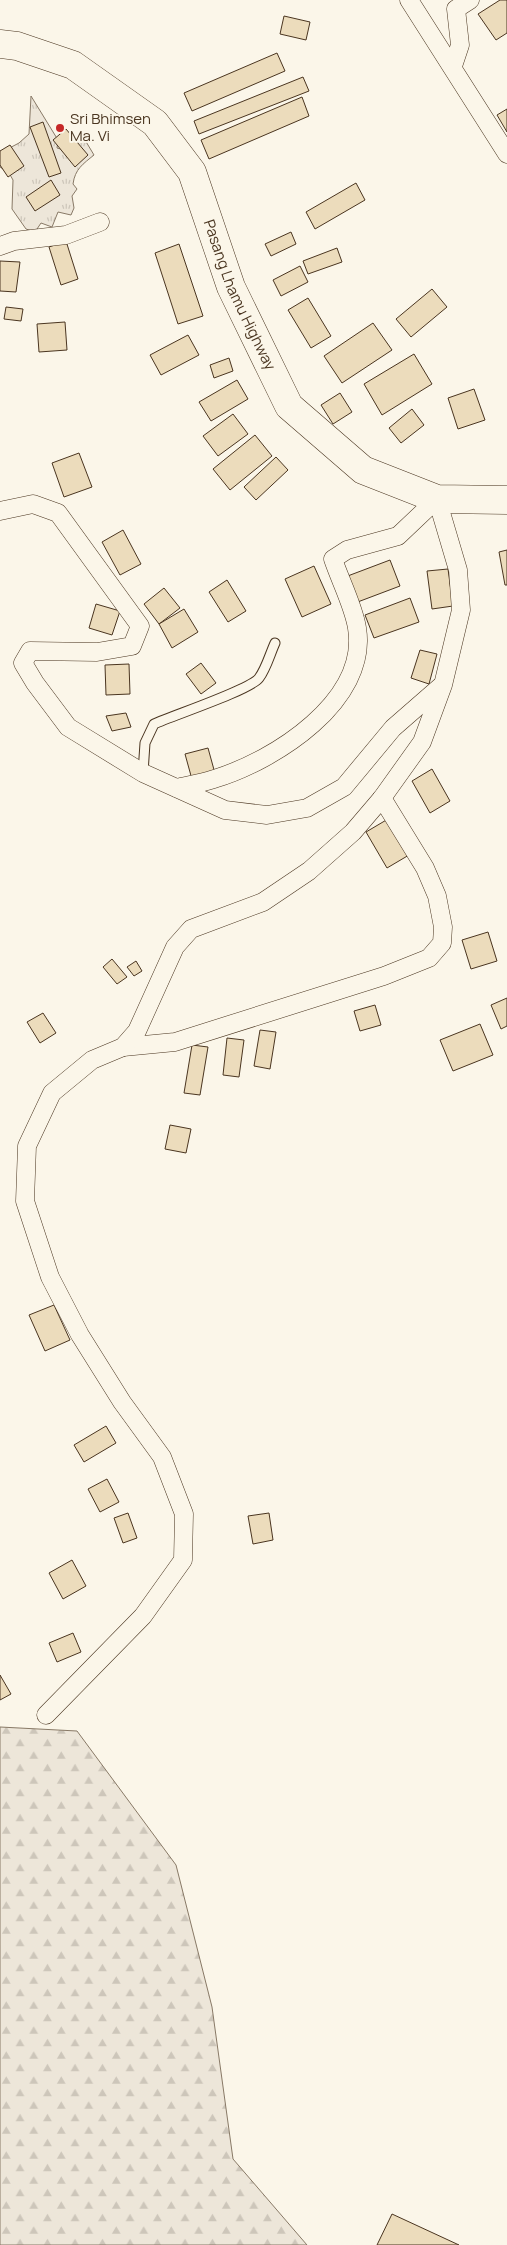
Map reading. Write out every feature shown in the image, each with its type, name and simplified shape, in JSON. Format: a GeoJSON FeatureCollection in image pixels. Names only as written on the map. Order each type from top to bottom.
{"type":"FeatureCollection","features":[{"type":"Feature","properties":{"kind":"main road","name":"Pasang Lhamu Highway"},"geometry":{"type":"LineString","coordinates":[[0,44],[17,46],[73,65],[155,123],[192,172],[231,287],[289,406],[363,470],[437,499],[507,500]]}},
{"type":"Feature","properties":{"kind":"street"},"geometry":{"type":"LineString","coordinates":[[409,0],[453,66],[507,154]]}},
{"type":"Feature","properties":{"kind":"street"},"geometry":{"type":"LineString","coordinates":[[453,66],[460,45],[456,9],[470,0]]}},
{"type":"Feature","properties":{"kind":"street"},"geometry":{"type":"LineString","coordinates":[[0,246],[14,241],[66,235],[100,222]]}},
{"type":"Feature","properties":{"kind":"street"},"geometry":{"type":"LineString","coordinates":[[123,1047],[137,1031],[175,947],[191,929],[263,902],[308,871],[353,832],[382,798],[422,742],[443,685],[461,610],[458,570],[437,499],[398,536],[347,550],[333,560],[357,628],[356,663],[342,694],[302,734],[255,763],[215,779],[177,788]]}},
{"type":"Feature","properties":{"kind":"street"},"geometry":{"type":"LineString","coordinates":[[0,511],[33,504],[58,514],[140,626],[132,646],[97,652],[30,651],[23,663],[35,683],[68,727],[143,773],[225,810],[267,815],[307,808],[344,787],[393,728],[443,685]]}},
{"type":"Feature","properties":{"kind":"street"},"geometry":{"type":"LineString","coordinates":[[46,1715],[143,1616],[183,1560],[184,1514],[162,1457],[122,1402],[80,1335],[50,1277],[25,1201],[27,1146],[52,1093],[92,1060],[123,1047],[175,1042],[384,976],[429,958],[442,943],[443,927],[437,896],[426,868],[382,798]]}},
{"type":"Feature","properties":{"kind":"lane"},"geometry":{"type":"LineString","coordinates":[[143,773],[145,743],[154,724],[204,703],[237,692],[259,679],[275,643]]}},
{"type":"Feature","properties":{"kind":"green space"},"geometry":{"type":"Polygon","coordinates":[[[31,96],[58,140],[57,148],[64,150],[77,135],[85,140],[94,155],[80,167],[76,174],[73,184],[77,189],[72,196],[74,208],[71,215],[58,212],[52,227],[41,223],[35,232],[26,229],[12,209],[13,180],[9,173],[0,167],[0,153],[19,143],[29,134],[31,96]]]}},
{"type":"Feature","properties":{"kind":"green space"},"geometry":{"type":"Polygon","coordinates":[[[0,1727],[77,1731],[176,1865],[212,2007],[233,2159],[307,2245],[0,2245],[0,1727]]]}},
{"type":"Feature","properties":{"kind":"building"},"geometry":{"type":"Polygon","coordinates":[[[500,0],[507,0],[507,33],[496,40],[478,14],[500,0]]]}},
{"type":"Feature","properties":{"kind":"building"},"geometry":{"type":"Polygon","coordinates":[[[284,16],[310,22],[306,40],[280,34],[284,16]]]}},
{"type":"Feature","properties":{"kind":"building"},"geometry":{"type":"Polygon","coordinates":[[[277,53],[285,71],[192,111],[184,93],[277,53]]]}},
{"type":"Feature","properties":{"kind":"building"},"geometry":{"type":"Polygon","coordinates":[[[303,77],[309,91],[199,134],[194,121],[303,77]]]}},
{"type":"Feature","properties":{"kind":"building"},"geometry":{"type":"Polygon","coordinates":[[[302,97],[309,116],[209,159],[201,140],[302,97]]]}},
{"type":"Feature","properties":{"kind":"building"},"geometry":{"type":"Polygon","coordinates":[[[507,109],[507,132],[497,115],[507,109]]]}},
{"type":"Feature","properties":{"kind":"building"},"geometry":{"type":"Polygon","coordinates":[[[43,122],[61,173],[49,177],[30,127],[43,122]]]}},
{"type":"Feature","properties":{"kind":"building"},"geometry":{"type":"Polygon","coordinates":[[[66,129],[88,155],[75,167],[53,140],[66,129]]]}},
{"type":"Feature","properties":{"kind":"building"},"geometry":{"type":"Polygon","coordinates":[[[10,145],[24,166],[8,177],[0,165],[0,151],[10,145]]]}},
{"type":"Feature","properties":{"kind":"building"},"geometry":{"type":"Polygon","coordinates":[[[51,180],[60,195],[35,211],[26,197],[51,180]]]}},
{"type":"Feature","properties":{"kind":"building"},"geometry":{"type":"Polygon","coordinates":[[[356,183],[365,200],[315,229],[306,212],[356,183]]]}},
{"type":"Feature","properties":{"kind":"building"},"geometry":{"type":"Polygon","coordinates":[[[291,232],[296,244],[271,256],[265,244],[291,232]]]}},
{"type":"Feature","properties":{"kind":"building"},"geometry":{"type":"Polygon","coordinates":[[[66,241],[78,279],[61,285],[49,247],[66,241]]]}},
{"type":"Feature","properties":{"kind":"building"},"geometry":{"type":"Polygon","coordinates":[[[179,244],[203,316],[178,324],[155,253],[179,244]]]}},
{"type":"Feature","properties":{"kind":"building"},"geometry":{"type":"Polygon","coordinates":[[[337,248],[342,262],[308,274],[303,261],[337,248]]]}},
{"type":"Feature","properties":{"kind":"building"},"geometry":{"type":"Polygon","coordinates":[[[0,261],[20,262],[16,292],[0,291],[0,261]]]}},
{"type":"Feature","properties":{"kind":"building"},"geometry":{"type":"Polygon","coordinates":[[[300,266],[308,282],[281,296],[273,280],[300,266]]]}},
{"type":"Feature","properties":{"kind":"building"},"geometry":{"type":"Polygon","coordinates":[[[432,289],[447,307],[411,337],[396,319],[432,289]]]}},
{"type":"Feature","properties":{"kind":"building"},"geometry":{"type":"Polygon","coordinates":[[[308,298],[331,336],[311,348],[288,310],[308,298]]]}},
{"type":"Feature","properties":{"kind":"building"},"geometry":{"type":"Polygon","coordinates":[[[6,307],[23,309],[21,321],[4,319],[6,307]]]}},
{"type":"Feature","properties":{"kind":"building"},"geometry":{"type":"Polygon","coordinates":[[[65,322],[67,350],[39,352],[37,324],[65,322]]]}},
{"type":"Feature","properties":{"kind":"building"},"geometry":{"type":"Polygon","coordinates":[[[373,323],[392,350],[342,383],[324,356],[373,323]]]}},
{"type":"Feature","properties":{"kind":"building"},"geometry":{"type":"Polygon","coordinates":[[[188,335],[199,355],[161,375],[150,355],[188,335]]]}},
{"type":"Feature","properties":{"kind":"building"},"geometry":{"type":"Polygon","coordinates":[[[414,354],[432,384],[382,415],[364,384],[414,354]]]}},
{"type":"Feature","properties":{"kind":"building"},"geometry":{"type":"Polygon","coordinates":[[[229,358],[233,371],[214,378],[210,365],[229,358]]]}},
{"type":"Feature","properties":{"kind":"building"},"geometry":{"type":"Polygon","coordinates":[[[237,380],[248,399],[211,421],[199,402],[237,380]]]}},
{"type":"Feature","properties":{"kind":"building"},"geometry":{"type":"Polygon","coordinates":[[[474,389],[485,420],[458,429],[448,398],[474,389]]]}},
{"type":"Feature","properties":{"kind":"building"},"geometry":{"type":"Polygon","coordinates":[[[340,393],[352,412],[333,424],[321,405],[340,393]]]}},
{"type":"Feature","properties":{"kind":"building"},"geometry":{"type":"Polygon","coordinates":[[[412,409],[424,425],[401,443],[389,428],[412,409]]]}},
{"type":"Feature","properties":{"kind":"building"},"geometry":{"type":"Polygon","coordinates":[[[233,414],[248,434],[218,456],[203,436],[233,414]]]}},
{"type":"Feature","properties":{"kind":"building"},"geometry":{"type":"Polygon","coordinates":[[[255,435],[272,456],[230,490],[213,469],[255,435]]]}},
{"type":"Feature","properties":{"kind":"building"},"geometry":{"type":"Polygon","coordinates":[[[79,453],[92,487],[64,497],[52,463],[79,453]]]}},
{"type":"Feature","properties":{"kind":"building"},"geometry":{"type":"Polygon","coordinates":[[[276,457],[288,470],[256,500],[244,487],[276,457]]]}},
{"type":"Feature","properties":{"kind":"building"},"geometry":{"type":"Polygon","coordinates":[[[123,530],[141,564],[120,575],[102,542],[123,530]]]}},
{"type":"Feature","properties":{"kind":"building"},"geometry":{"type":"Polygon","coordinates":[[[507,550],[507,585],[505,585],[499,552],[507,550]]]}},
{"type":"Feature","properties":{"kind":"building"},"geometry":{"type":"Polygon","coordinates":[[[390,560],[400,586],[355,603],[345,577],[390,560]]]}},
{"type":"Feature","properties":{"kind":"building"},"geometry":{"type":"Polygon","coordinates":[[[314,566],[331,604],[302,617],[285,579],[314,566]]]}},
{"type":"Feature","properties":{"kind":"building"},"geometry":{"type":"Polygon","coordinates":[[[448,569],[453,606],[432,609],[427,571],[448,569]]]}},
{"type":"Feature","properties":{"kind":"building"},"geometry":{"type":"Polygon","coordinates":[[[227,580],[246,611],[228,622],[209,592],[227,580]]]}},
{"type":"Feature","properties":{"kind":"building"},"geometry":{"type":"Polygon","coordinates":[[[164,588],[180,608],[159,624],[144,604],[164,588]]]}},
{"type":"Feature","properties":{"kind":"building"},"geometry":{"type":"Polygon","coordinates":[[[410,598],[419,622],[374,638],[365,615],[410,598]]]}},
{"type":"Feature","properties":{"kind":"building"},"geometry":{"type":"Polygon","coordinates":[[[96,604],[120,611],[112,635],[89,628],[96,604]]]}},
{"type":"Feature","properties":{"kind":"building"},"geometry":{"type":"Polygon","coordinates":[[[184,609],[198,632],[172,648],[159,624],[184,609]]]}},
{"type":"Feature","properties":{"kind":"building"},"geometry":{"type":"Polygon","coordinates":[[[420,650],[437,654],[429,684],[411,678],[420,650]]]}},
{"type":"Feature","properties":{"kind":"building"},"geometry":{"type":"Polygon","coordinates":[[[201,663],[216,683],[201,694],[186,674],[201,663]]]}},
{"type":"Feature","properties":{"kind":"building"},"geometry":{"type":"Polygon","coordinates":[[[129,664],[130,694],[106,695],[105,665],[129,664]]]}},
{"type":"Feature","properties":{"kind":"building"},"geometry":{"type":"Polygon","coordinates":[[[126,713],[131,727],[112,731],[106,716],[126,713]]]}},
{"type":"Feature","properties":{"kind":"building"},"geometry":{"type":"Polygon","coordinates":[[[208,748],[216,777],[193,783],[185,754],[208,748]]]}},
{"type":"Feature","properties":{"kind":"building"},"geometry":{"type":"Polygon","coordinates":[[[432,769],[450,801],[430,813],[412,781],[432,769]]]}},
{"type":"Feature","properties":{"kind":"building"},"geometry":{"type":"Polygon","coordinates":[[[388,819],[409,855],[387,868],[366,832],[388,819]]]}},
{"type":"Feature","properties":{"kind":"building"},"geometry":{"type":"Polygon","coordinates":[[[488,932],[497,961],[471,969],[462,940],[488,932]]]}},
{"type":"Feature","properties":{"kind":"building"},"geometry":{"type":"Polygon","coordinates":[[[112,959],[127,977],[117,984],[103,967],[112,959]]]}},
{"type":"Feature","properties":{"kind":"building"},"geometry":{"type":"Polygon","coordinates":[[[136,961],[142,971],[134,976],[127,967],[136,961]]]}},
{"type":"Feature","properties":{"kind":"building"},"geometry":{"type":"Polygon","coordinates":[[[507,998],[507,1026],[501,1029],[491,1005],[507,998]]]}},
{"type":"Feature","properties":{"kind":"building"},"geometry":{"type":"Polygon","coordinates":[[[375,1005],[381,1025],[360,1031],[354,1011],[375,1005]]]}},
{"type":"Feature","properties":{"kind":"building"},"geometry":{"type":"Polygon","coordinates":[[[43,1013],[56,1033],[40,1043],[27,1022],[43,1013]]]}},
{"type":"Feature","properties":{"kind":"building"},"geometry":{"type":"Polygon","coordinates":[[[480,1024],[493,1055],[453,1071],[440,1040],[480,1024]]]}},
{"type":"Feature","properties":{"kind":"building"},"geometry":{"type":"Polygon","coordinates":[[[260,1030],[276,1032],[270,1069],[254,1066],[260,1030]]]}},
{"type":"Feature","properties":{"kind":"building"},"geometry":{"type":"Polygon","coordinates":[[[227,1038],[244,1040],[239,1077],[223,1075],[227,1038]]]}},
{"type":"Feature","properties":{"kind":"building"},"geometry":{"type":"Polygon","coordinates":[[[192,1045],[208,1047],[200,1095],[184,1093],[192,1045]]]}},
{"type":"Feature","properties":{"kind":"building"},"geometry":{"type":"Polygon","coordinates":[[[170,1125],[191,1129],[186,1153],[165,1149],[170,1125]]]}},
{"type":"Feature","properties":{"kind":"building"},"geometry":{"type":"Polygon","coordinates":[[[54,1305],[70,1340],[45,1351],[29,1315],[54,1305]]]}},
{"type":"Feature","properties":{"kind":"building"},"geometry":{"type":"Polygon","coordinates":[[[106,1426],[116,1443],[84,1462],[74,1445],[106,1426]]]}},
{"type":"Feature","properties":{"kind":"building"},"geometry":{"type":"Polygon","coordinates":[[[107,1479],[119,1502],[100,1512],[88,1489],[107,1479]]]}},
{"type":"Feature","properties":{"kind":"building"},"geometry":{"type":"Polygon","coordinates":[[[128,1513],[137,1538],[123,1543],[114,1518],[128,1513]]]}},
{"type":"Feature","properties":{"kind":"building"},"geometry":{"type":"Polygon","coordinates":[[[269,1513],[273,1540],[253,1544],[248,1516],[269,1513]]]}},
{"type":"Feature","properties":{"kind":"building"},"geometry":{"type":"Polygon","coordinates":[[[72,1560],[86,1586],[63,1599],[49,1573],[72,1560]]]}},
{"type":"Feature","properties":{"kind":"building"},"geometry":{"type":"Polygon","coordinates":[[[73,1633],[81,1652],[57,1662],[49,1643],[73,1633]]]}},
{"type":"Feature","properties":{"kind":"building"},"geometry":{"type":"Polygon","coordinates":[[[0,1675],[11,1694],[0,1700],[0,1675]]]}},
{"type":"Feature","properties":{"kind":"building"},"geometry":{"type":"Polygon","coordinates":[[[392,2214],[459,2245],[377,2245],[392,2214]]]}},
{"type":"Feature","properties":{"kind":"place","name":"Sri Bhimsen Ma. Vi"},"geometry":{"type":"Point","coordinates":[60,128]}}]}
